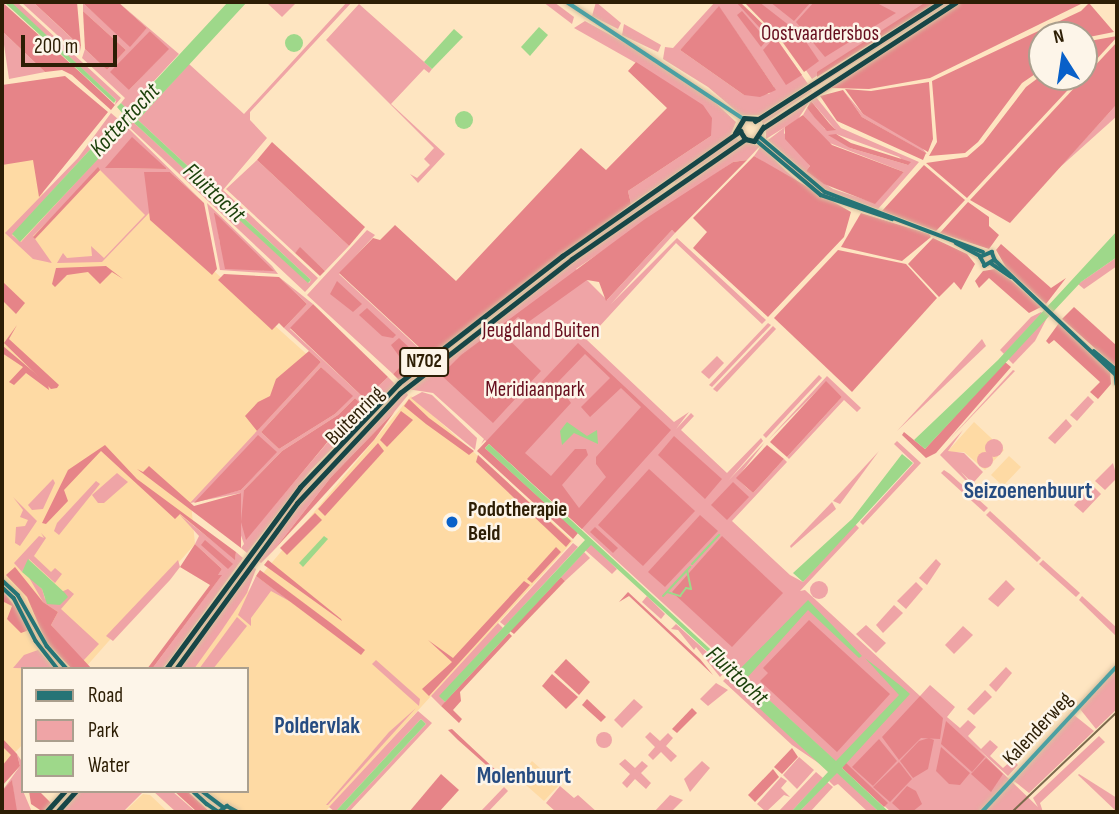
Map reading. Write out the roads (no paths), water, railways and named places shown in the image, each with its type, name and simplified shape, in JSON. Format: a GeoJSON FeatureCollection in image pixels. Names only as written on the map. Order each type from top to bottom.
{"type":"FeatureCollection","features":[{"type":"Feature","properties":{"kind":"highway"},"geometry":{"type":"LineString","coordinates":[[941,2],[757,120],[740,125],[745,139],[761,135],[956,2]]}},
{"type":"Feature","properties":{"kind":"highway"},"geometry":{"type":"LineString","coordinates":[[757,120],[761,135]]}},
{"type":"Feature","properties":{"kind":"highway","name":"Buitenring"},"geometry":{"type":"LineString","coordinates":[[167,667],[295,494],[386,396],[503,300],[731,138],[740,125]]}},
{"type":"Feature","properties":{"kind":"highway","name":"Buitenring"},"geometry":{"type":"LineString","coordinates":[[177,667],[297,503],[380,412],[488,321],[745,139]]}},
{"type":"Feature","properties":{"kind":"highway"},"geometry":{"type":"LineString","coordinates":[[46,812],[63,793]]}},
{"type":"Feature","properties":{"kind":"highway"},"geometry":{"type":"LineString","coordinates":[[57,812],[74,793]]}},
{"type":"Feature","properties":{"kind":"main road"},"geometry":{"type":"LineString","coordinates":[[761,135],[825,192],[894,219]]}},
{"type":"Feature","properties":{"kind":"main road"},"geometry":{"type":"LineString","coordinates":[[761,135],[821,195],[933,233],[982,255],[992,252],[993,262],[1116,372],[1117,384]]}},
{"type":"Feature","properties":{"kind":"main road"},"geometry":{"type":"LineString","coordinates":[[982,255],[984,265],[993,262]]}},
{"type":"Feature","properties":{"kind":"main road"},"geometry":{"type":"LineString","coordinates":[[2,580],[18,595],[47,646],[65,667]]}},
{"type":"Feature","properties":{"kind":"main road"},"geometry":{"type":"LineString","coordinates":[[2,587],[14,598],[36,641],[56,667]]}},
{"type":"Feature","properties":{"kind":"main road"},"geometry":{"type":"LineString","coordinates":[[195,793],[218,812],[223,807]]}},
{"type":"Feature","properties":{"kind":"main road"},"geometry":{"type":"LineString","coordinates":[[205,793],[223,807],[238,812]]}},
{"type":"Feature","properties":{"kind":"street"},"geometry":{"type":"LineString","coordinates":[[567,2],[728,108],[740,125]]}},
{"type":"Feature","properties":{"kind":"street","name":"Kalenderweg"},"geometry":{"type":"LineString","coordinates":[[982,812],[1117,666]]}},
{"type":"Feature","properties":{"kind":"water"},"geometry":{"type":"Polygon","coordinates":[[[4,2],[11,2],[116,100],[114,103],[4,2]]]}},
{"type":"Feature","properties":{"kind":"water"},"geometry":{"type":"Polygon","coordinates":[[[228,2],[247,2],[138,120],[311,280],[308,283],[133,122],[20,242],[12,234],[123,114],[117,107],[121,103],[128,110],[228,2]]]}},
{"type":"Feature","properties":{"kind":"water"},"geometry":{"type":"Polygon","coordinates":[[[539,27],[548,35],[530,56],[521,47],[539,27]]]}},
{"type":"Feature","properties":{"kind":"water"},"geometry":{"type":"Polygon","coordinates":[[[454,29],[463,37],[432,69],[424,62],[454,29]]]}},
{"type":"Feature","properties":{"kind":"water"},"geometry":{"type":"Polygon","coordinates":[[[294,34],[300,37],[303,43],[300,49],[294,52],[288,49],[285,43],[288,37],[294,34]]]}},
{"type":"Feature","properties":{"kind":"water"},"geometry":{"type":"Polygon","coordinates":[[[464,111],[470,114],[473,120],[470,126],[464,129],[458,126],[455,120],[458,114],[464,111]]]}},
{"type":"Feature","properties":{"kind":"water"},"geometry":{"type":"Polygon","coordinates":[[[1117,231],[1117,257],[1081,282],[925,449],[914,440],[998,360],[1117,231]]]}},
{"type":"Feature","properties":{"kind":"water"},"geometry":{"type":"Polygon","coordinates":[[[567,422],[587,436],[597,430],[598,444],[574,433],[562,445],[560,431],[567,422]]]}},
{"type":"Feature","properties":{"kind":"water","name":"Fluittocht"},"geometry":{"type":"Polygon","coordinates":[[[489,444],[736,673],[808,600],[862,656],[859,658],[808,610],[746,679],[836,761],[899,695],[865,658],[910,694],[842,768],[889,812],[879,812],[837,773],[799,812],[791,812],[828,772],[731,682],[735,678],[731,673],[591,545],[445,702],[439,696],[585,540],[485,448],[489,444]]]}},
{"type":"Feature","properties":{"kind":"water"},"geometry":{"type":"Polygon","coordinates":[[[902,454],[913,463],[803,582],[793,573],[852,519],[902,454]]]}},
{"type":"Feature","properties":{"kind":"water"},"geometry":{"type":"Polygon","coordinates":[[[324,536],[328,539],[303,567],[299,563],[324,536]]]}},
{"type":"Feature","properties":{"kind":"water"},"geometry":{"type":"Polygon","coordinates":[[[28,559],[68,597],[60,605],[47,604],[42,589],[22,572],[28,559]]]}},
{"type":"Feature","properties":{"kind":"water"},"geometry":{"type":"Polygon","coordinates":[[[421,719],[426,724],[344,812],[335,812],[421,719]]]}},
{"type":"Feature","properties":{"kind":"waterway"},"geometry":{"type":"LineString","coordinates":[[692,564],[719,535]]}},
{"type":"Feature","properties":{"kind":"waterway"},"geometry":{"type":"LineString","coordinates":[[663,596],[690,567]]}},
{"type":"Feature","properties":{"kind":"waterway"},"geometry":{"type":"LineString","coordinates":[[667,592],[680,596],[686,588],[691,589],[687,570]]}},
{"type":"Feature","properties":{"kind":"railway"},"geometry":{"type":"LineString","coordinates":[[1012,812],[1117,712]]}},
{"type":"Feature","properties":{"kind":"place","name":"Podotherapie Beld"},"geometry":{"type":"Point","coordinates":[452,522]}},
{"type":"Feature","properties":{"kind":"district","name":"Seizoenenbuurt"},"geometry":{"type":"Point","coordinates":[1028,491]}},
{"type":"Feature","properties":{"kind":"district","name":"Poldervlak"},"geometry":{"type":"Point","coordinates":[317,726]}},
{"type":"Feature","properties":{"kind":"district","name":"Molenbuurt"},"geometry":{"type":"Point","coordinates":[524,776]}},
{"type":"Feature","properties":{"kind":"park label","name":"Oostvaardersbos"},"geometry":{"type":"Point","coordinates":[820,34]}},
{"type":"Feature","properties":{"kind":"park label","name":"Jeugdland Buiten"},"geometry":{"type":"Point","coordinates":[541,331]}},
{"type":"Feature","properties":{"kind":"park label","name":"Meridiaanpark"},"geometry":{"type":"Point","coordinates":[535,390]}},
{"type":"Feature","properties":{"kind":"water label","name":"Kottertocht"},"geometry":{"type":"Point","coordinates":[125,120]}}]}
